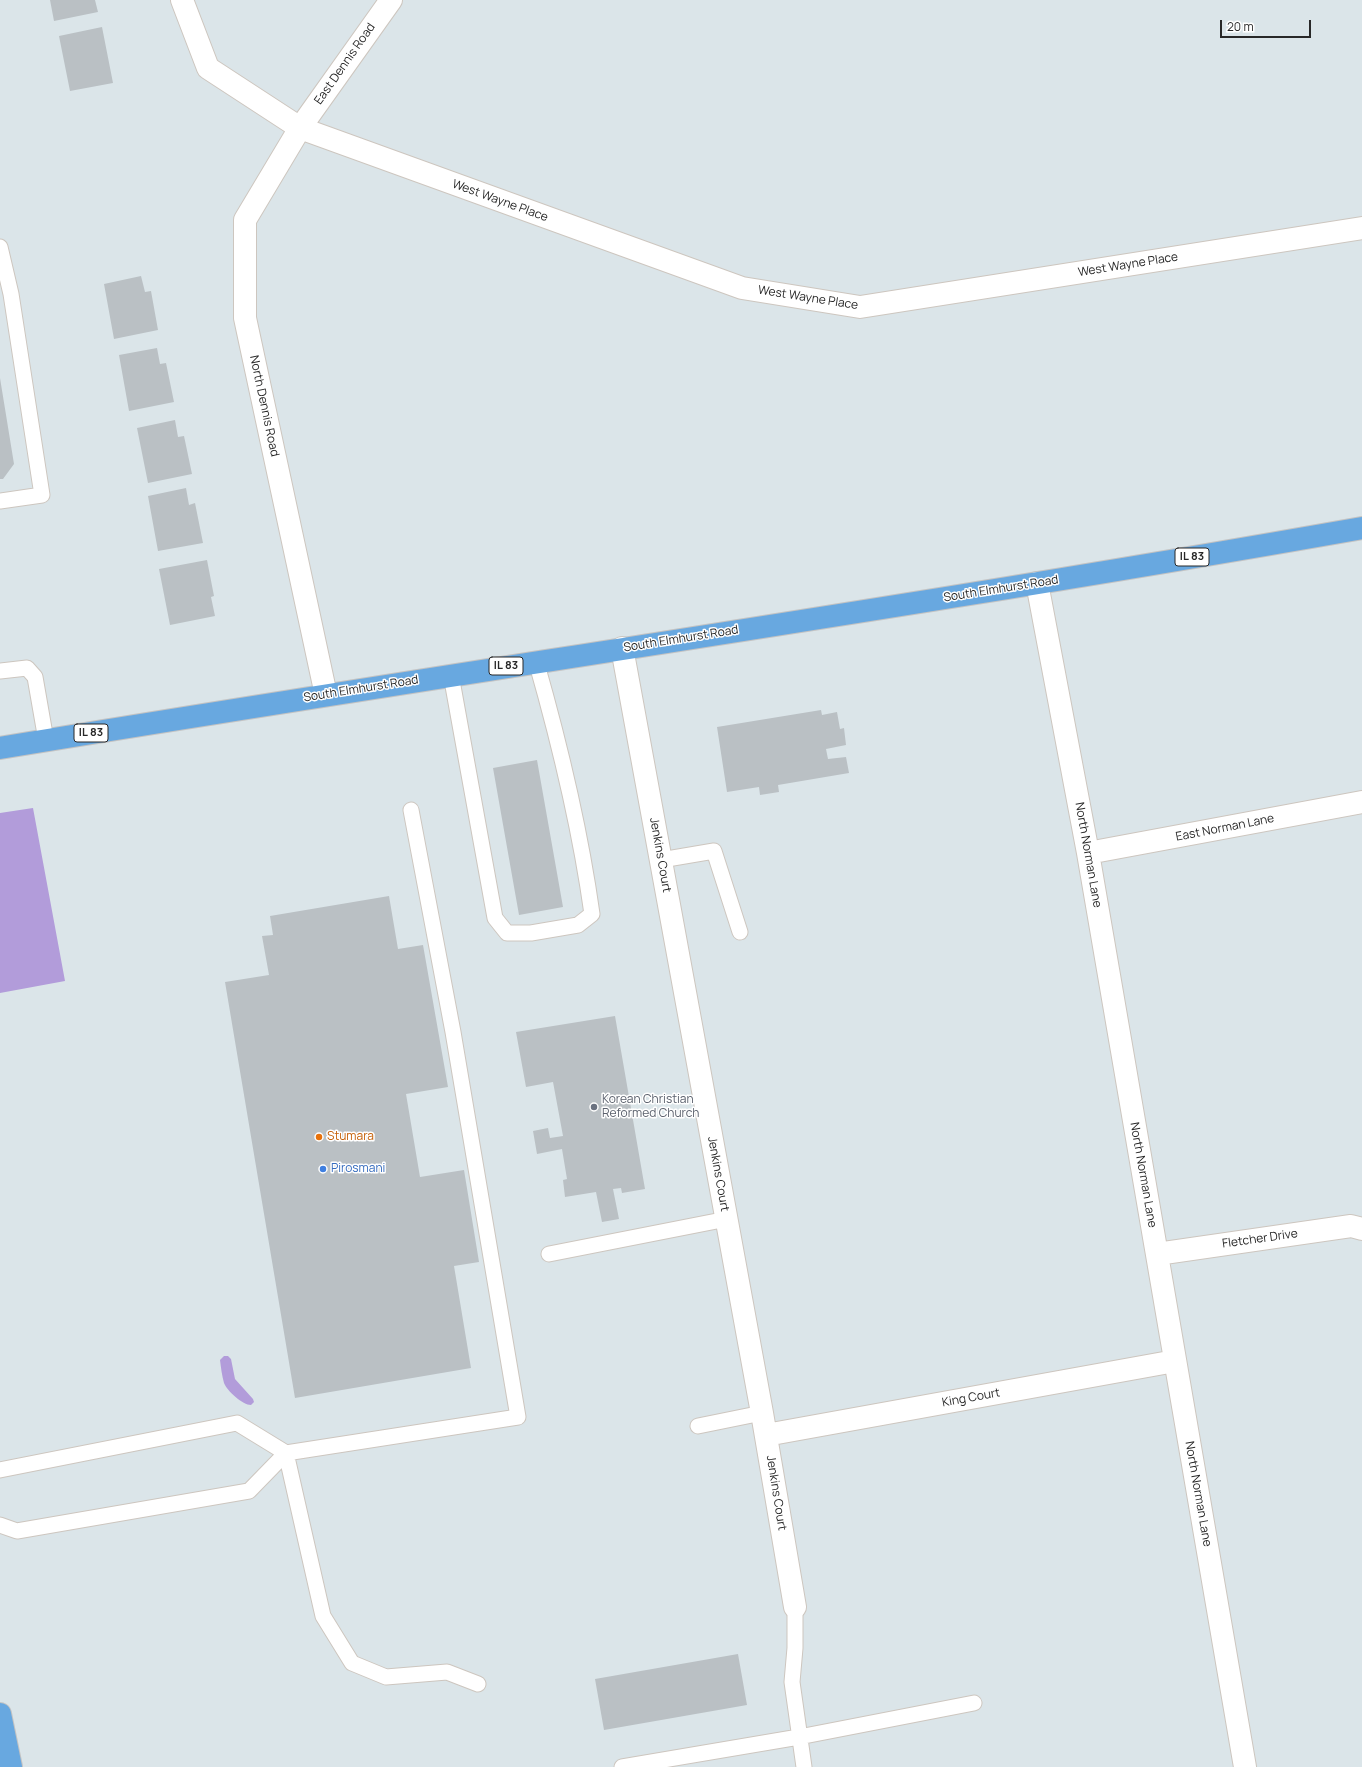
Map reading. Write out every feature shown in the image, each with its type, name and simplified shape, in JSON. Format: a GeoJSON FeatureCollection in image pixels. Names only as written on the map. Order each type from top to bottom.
{"type":"FeatureCollection","features":[{"type":"Feature","properties":{"kind":"main road","name":"South Elmhurst Road"},"geometry":{"type":"LineString","coordinates":[[0,748],[536,661],[1037,583],[1362,528]]}},
{"type":"Feature","properties":{"kind":"main road"},"geometry":{"type":"LineString","coordinates":[[0,1714],[11,1767]]}},
{"type":"Feature","properties":{"kind":"street","name":"West Wayne Place"},"geometry":{"type":"LineString","coordinates":[[182,0],[208,68],[300,128],[742,288],[860,307],[1362,228]]}},
{"type":"Feature","properties":{"kind":"street","name":"East Dennis Road"},"geometry":{"type":"LineString","coordinates":[[300,128],[390,0]]}},
{"type":"Feature","properties":{"kind":"street","name":"North Dennis Road"},"geometry":{"type":"LineString","coordinates":[[300,128],[245,220],[245,318],[326,695]]}},
{"type":"Feature","properties":{"kind":"street","name":"North Norman Lane"},"geometry":{"type":"LineString","coordinates":[[1037,583],[1088,854],[1245,1767]]}},
{"type":"Feature","properties":{"kind":"street","name":"Jenkins Court"},"geometry":{"type":"LineString","coordinates":[[622,648],[766,1435],[795,1606]]}},
{"type":"Feature","properties":{"kind":"street","name":"East Norman Lane"},"geometry":{"type":"LineString","coordinates":[[1088,854],[1362,802]]}},
{"type":"Feature","properties":{"kind":"street","name":"Fletcher Drive"},"geometry":{"type":"LineString","coordinates":[[1157,1254],[1351,1226],[1362,1229]]}},
{"type":"Feature","properties":{"kind":"street","name":"King Court"},"geometry":{"type":"LineString","coordinates":[[766,1435],[1175,1361]]}},
{"type":"Feature","properties":{"kind":"lane"},"geometry":{"type":"LineString","coordinates":[[0,247],[11,294],[42,495],[0,501]]}},
{"type":"Feature","properties":{"kind":"lane"},"geometry":{"type":"LineString","coordinates":[[451,675],[495,918],[507,933],[531,933],[578,925],[592,914],[585,865],[558,740],[536,661]]}},
{"type":"Feature","properties":{"kind":"lane"},"geometry":{"type":"LineString","coordinates":[[0,672],[27,668],[35,678],[46,740]]}},
{"type":"Feature","properties":{"kind":"lane"},"geometry":{"type":"LineString","coordinates":[[0,1525],[17,1531],[249,1491],[286,1453],[518,1417],[453,1032],[411,810]]}},
{"type":"Feature","properties":{"kind":"lane"},"geometry":{"type":"LineString","coordinates":[[661,860],[714,850],[740,932]]}},
{"type":"Feature","properties":{"kind":"lane"},"geometry":{"type":"LineString","coordinates":[[549,1254],[726,1219]]}},
{"type":"Feature","properties":{"kind":"lane"},"geometry":{"type":"LineString","coordinates":[[698,1426],[762,1413]]}},
{"type":"Feature","properties":{"kind":"lane"},"geometry":{"type":"LineString","coordinates":[[0,1470],[237,1423],[286,1453],[322,1616],[352,1663],[386,1677],[448,1672],[478,1684]]}},
{"type":"Feature","properties":{"kind":"lane"},"geometry":{"type":"LineString","coordinates":[[795,1606],[795,1648],[792,1682],[804,1767]]}},
{"type":"Feature","properties":{"kind":"lane"},"geometry":{"type":"LineString","coordinates":[[622,1767],[974,1703]]}},
{"type":"Feature","properties":{"kind":"shaded area"},"geometry":{"type":"Polygon","coordinates":[[[33,808],[65,981],[0,993],[0,813],[33,808]]]}},
{"type":"Feature","properties":{"kind":"shaded area"},"geometry":{"type":"Polygon","coordinates":[[[224,1356],[228,1356],[231,1359],[235,1379],[253,1399],[254,1402],[251,1405],[240,1400],[224,1383],[220,1360],[224,1356]]]}},
{"type":"Feature","properties":{"kind":"building"},"geometry":{"type":"Polygon","coordinates":[[[50,0],[95,0],[98,12],[54,21],[50,0]]]}},
{"type":"Feature","properties":{"kind":"building"},"geometry":{"type":"Polygon","coordinates":[[[102,27],[113,83],[70,91],[59,36],[102,27]]]}},
{"type":"Feature","properties":{"kind":"building"},"geometry":{"type":"Polygon","coordinates":[[[141,276],[145,292],[151,291],[158,330],[114,339],[104,284],[141,276]]]}},
{"type":"Feature","properties":{"kind":"building"},"geometry":{"type":"Polygon","coordinates":[[[157,348],[160,364],[166,363],[174,402],[129,411],[119,355],[157,348]]]}},
{"type":"Feature","properties":{"kind":"building"},"geometry":{"type":"Polygon","coordinates":[[[0,378],[14,464],[3,479],[0,479],[0,378]]]}},
{"type":"Feature","properties":{"kind":"building"},"geometry":{"type":"Polygon","coordinates":[[[175,420],[178,437],[184,436],[192,474],[148,483],[137,428],[175,420]]]}},
{"type":"Feature","properties":{"kind":"building"},"geometry":{"type":"Polygon","coordinates":[[[186,488],[189,505],[195,503],[203,543],[158,551],[148,496],[186,488]]]}},
{"type":"Feature","properties":{"kind":"building"},"geometry":{"type":"Polygon","coordinates":[[[207,560],[214,596],[211,597],[215,616],[170,625],[159,569],[207,560]]]}},
{"type":"Feature","properties":{"kind":"building"},"geometry":{"type":"Polygon","coordinates":[[[821,710],[822,715],[837,712],[840,729],[844,728],[846,745],[826,749],[828,759],[846,757],[849,773],[778,785],[779,792],[760,795],[759,787],[727,792],[717,727],[821,710]]]}},
{"type":"Feature","properties":{"kind":"building"},"geometry":{"type":"Polygon","coordinates":[[[537,760],[563,907],[519,915],[493,768],[537,760]]]}},
{"type":"Feature","properties":{"kind":"building"},"geometry":{"type":"Polygon","coordinates":[[[389,896],[398,949],[423,945],[448,1087],[406,1094],[420,1177],[464,1170],[479,1262],[454,1266],[471,1368],[295,1398],[225,982],[269,975],[262,936],[273,935],[270,916],[389,896]]]}},
{"type":"Feature","properties":{"kind":"building","name":"Korean Christian Reformed Church"},"geometry":{"type":"Polygon","coordinates":[[[615,1016],[645,1189],[622,1193],[621,1188],[613,1189],[619,1219],[602,1222],[596,1192],[565,1197],[563,1180],[567,1179],[562,1149],[537,1154],[533,1131],[548,1128],[550,1138],[563,1136],[553,1082],[526,1087],[516,1032],[615,1016]]]}},
{"type":"Feature","properties":{"kind":"building"},"geometry":{"type":"Polygon","coordinates":[[[738,1654],[747,1705],[604,1730],[595,1679],[738,1654]]]}},
{"type":"Feature","properties":{"kind":"place","name":"Korean Christian Reformed Church"},"geometry":{"type":"Point","coordinates":[594,1107]}},
{"type":"Feature","properties":{"kind":"place","name":"Stumara"},"geometry":{"type":"Point","coordinates":[319,1137]}},
{"type":"Feature","properties":{"kind":"place","name":"Pirosmani"},"geometry":{"type":"Point","coordinates":[323,1169]}}]}
